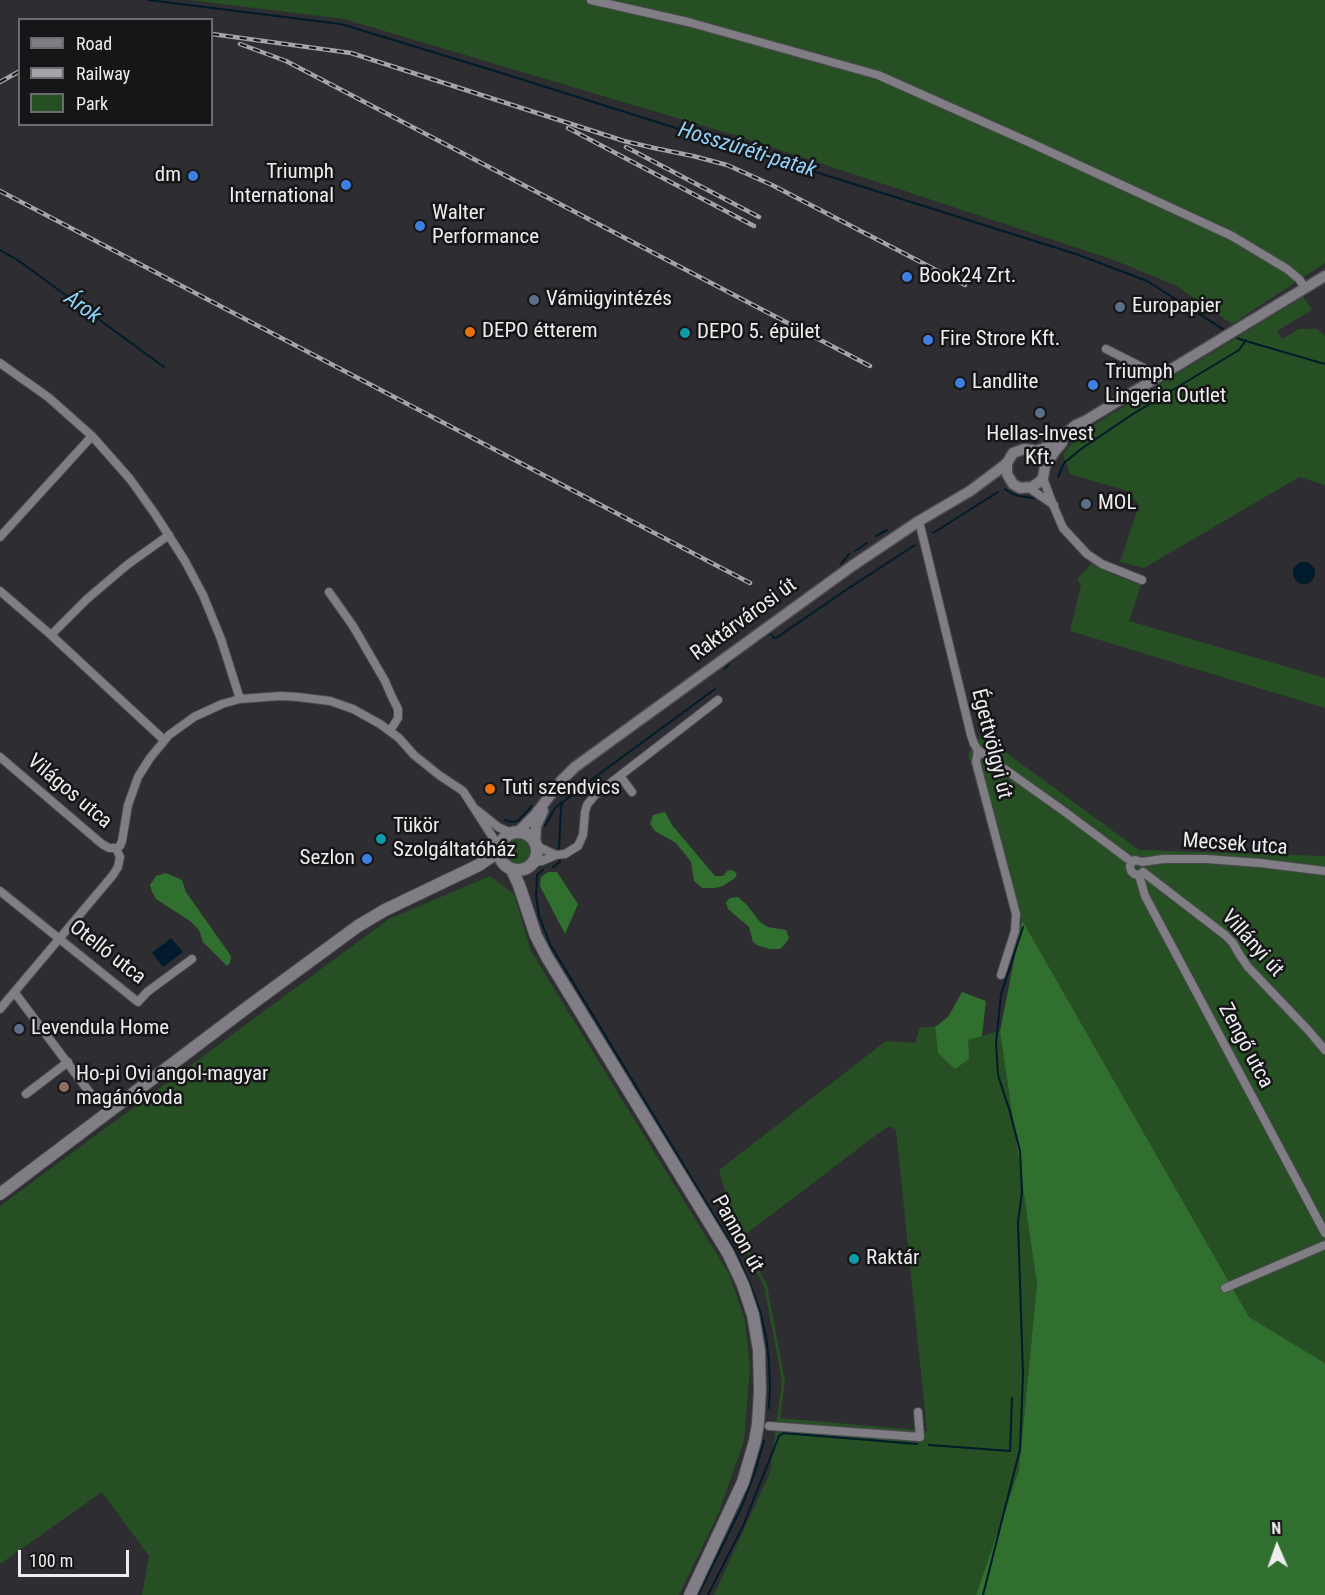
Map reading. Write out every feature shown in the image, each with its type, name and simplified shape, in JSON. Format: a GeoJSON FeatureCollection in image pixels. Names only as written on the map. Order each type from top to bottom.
{"type":"FeatureCollection","features":[{"type":"Feature","properties":{"kind":"main road"},"geometry":{"type":"LineString","coordinates":[[514,833],[526,834],[536,844]]}},
{"type":"Feature","properties":{"kind":"main road","name":"Raktárvárosi út"},"geometry":{"type":"LineString","coordinates":[[429,890],[484,862],[499,848],[504,839],[514,833]]}},
{"type":"Feature","properties":{"kind":"main road","name":"Raktárvárosi út"},"geometry":{"type":"LineString","coordinates":[[533,863],[537,855],[536,844]]}},
{"type":"Feature","properties":{"kind":"main road"},"geometry":{"type":"LineString","coordinates":[[499,848],[500,859],[509,868]]}},
{"type":"Feature","properties":{"kind":"main road"},"geometry":{"type":"LineString","coordinates":[[2,1192],[249,1005],[358,926],[385,910],[429,890],[482,870],[509,868],[522,870],[533,863]]}},
{"type":"Feature","properties":{"kind":"main road","name":"Pannon út"},"geometry":{"type":"LineString","coordinates":[[531,921],[527,888],[528,874],[533,863]]}},
{"type":"Feature","properties":{"kind":"main road","name":"Pannon út"},"geometry":{"type":"LineString","coordinates":[[509,868],[519,885],[531,921],[547,957],[728,1253],[743,1285],[753,1315],[759,1350],[760,1391],[755,1441],[743,1482],[690,1595]]}},
{"type":"Feature","properties":{"kind":"street"},"geometry":{"type":"LineString","coordinates":[[591,0],[708,27],[878,75],[1232,236],[1287,269],[1299,279],[1305,288]]}},
{"type":"Feature","properties":{"kind":"street","name":"Raktárvárosi út"},"geometry":{"type":"LineString","coordinates":[[514,833],[535,815],[575,767],[802,601],[919,521],[970,490],[1006,463],[1013,453],[1020,449],[1027,448],[1036,451],[1050,446],[1076,425],[1325,276]]}},
{"type":"Feature","properties":{"kind":"street"},"geometry":{"type":"LineString","coordinates":[[1106,349],[1160,376]]}},
{"type":"Feature","properties":{"kind":"street"},"geometry":{"type":"LineString","coordinates":[[1,366],[48,398],[92,436],[130,479],[169,535],[203,595],[221,639],[240,699]]}},
{"type":"Feature","properties":{"kind":"street","name":"Raktárvárosi út"},"geometry":{"type":"LineString","coordinates":[[1043,478],[1045,466],[1060,444],[1084,421]]}},
{"type":"Feature","properties":{"kind":"street"},"geometry":{"type":"LineString","coordinates":[[0,537],[92,436]]}},
{"type":"Feature","properties":{"kind":"street"},"geometry":{"type":"LineString","coordinates":[[1036,451],[1045,466]]}},
{"type":"Feature","properties":{"kind":"street"},"geometry":{"type":"LineString","coordinates":[[1006,463],[1010,481],[1017,486],[1029,488],[1054,505],[1043,478],[1035,486],[1029,488]]}},
{"type":"Feature","properties":{"kind":"street","name":"Raktárvárosi út"},"geometry":{"type":"LineString","coordinates":[[970,490],[992,482],[1010,481]]}},
{"type":"Feature","properties":{"kind":"street"},"geometry":{"type":"LineString","coordinates":[[1054,507],[1063,528],[1087,554],[1102,564],[1142,580]]}},
{"type":"Feature","properties":{"kind":"street","name":"Égettvölgyi út"},"geometry":{"type":"LineString","coordinates":[[919,521],[970,735],[978,750],[976,762],[1016,915],[1015,931],[1000,975]]}},
{"type":"Feature","properties":{"kind":"street"},"geometry":{"type":"LineString","coordinates":[[51,635],[127,564],[169,535]]}},
{"type":"Feature","properties":{"kind":"street"},"geometry":{"type":"LineString","coordinates":[[0,591],[164,740]]}},
{"type":"Feature","properties":{"kind":"street"},"geometry":{"type":"LineString","coordinates":[[329,592],[385,681],[398,709],[398,718],[390,731]]}},
{"type":"Feature","properties":{"kind":"street"},"geometry":{"type":"LineString","coordinates":[[0,1009],[118,867],[120,857],[116,848],[122,841],[128,805],[135,784],[150,758],[175,730],[200,713],[222,704],[261,697],[298,697],[330,701],[361,712],[390,731],[414,755],[463,791],[476,809],[498,827],[514,833]]}},
{"type":"Feature","properties":{"kind":"street"},"geometry":{"type":"LineString","coordinates":[[533,863],[565,854],[578,846],[583,835],[587,805],[595,795],[718,700]]}},
{"type":"Feature","properties":{"kind":"street"},"geometry":{"type":"LineString","coordinates":[[978,750],[1137,862],[1144,868],[1141,873],[1134,874],[1130,866],[1137,862]]}},
{"type":"Feature","properties":{"kind":"street","name":"Világos utca"},"geometry":{"type":"LineString","coordinates":[[0,757],[102,844],[109,848],[116,848]]}},
{"type":"Feature","properties":{"kind":"street"},"geometry":{"type":"LineString","coordinates":[[620,776],[632,792]]}},
{"type":"Feature","properties":{"kind":"street","name":"Raktárvárosi út"},"geometry":{"type":"LineString","coordinates":[[536,844],[536,826],[551,795]]}},
{"type":"Feature","properties":{"kind":"street"},"geometry":{"type":"LineString","coordinates":[[476,809],[478,816],[499,848]]}},
{"type":"Feature","properties":{"kind":"street"},"geometry":{"type":"LineString","coordinates":[[536,844],[556,855]]}},
{"type":"Feature","properties":{"kind":"street","name":"Mecsek utca"},"geometry":{"type":"LineString","coordinates":[[1137,862],[1163,859],[1206,859],[1260,863],[1325,872]]}},
{"type":"Feature","properties":{"kind":"street","name":"Villányi út"},"geometry":{"type":"LineString","coordinates":[[1141,873],[1225,935],[1233,943],[1248,967],[1325,1050]]}},
{"type":"Feature","properties":{"kind":"street","name":"Zengő utca"},"geometry":{"type":"LineString","coordinates":[[1141,873],[1145,896],[1325,1233]]}},
{"type":"Feature","properties":{"kind":"street","name":"Otelló utca"},"geometry":{"type":"LineString","coordinates":[[0,891],[138,1002],[147,992],[192,959]]}},
{"type":"Feature","properties":{"kind":"street"},"geometry":{"type":"LineString","coordinates":[[15,993],[93,1097]]}},
{"type":"Feature","properties":{"kind":"street"},"geometry":{"type":"LineString","coordinates":[[26,1094],[68,1062]]}},
{"type":"Feature","properties":{"kind":"street"},"geometry":{"type":"LineString","coordinates":[[1225,1288],[1325,1245]]}},
{"type":"Feature","properties":{"kind":"street"},"geometry":{"type":"LineString","coordinates":[[769,1426],[920,1437],[918,1412]]}},
{"type":"Feature","properties":{"kind":"green space"},"geometry":{"type":"Polygon","coordinates":[[[190,0],[1325,0],[1325,263],[1232,324],[1175,285],[1114,260],[741,137],[344,19],[190,0]]]}},
{"type":"Feature","properties":{"kind":"green space"},"geometry":{"type":"Polygon","coordinates":[[[1303,297],[1312,310],[1277,331],[1282,339],[1299,329],[1317,329],[1325,336],[1325,485],[1299,477],[1144,568],[1120,562],[1139,505],[1127,491],[1070,474],[1063,454],[1082,432],[1303,297]]]}},
{"type":"Feature","properties":{"kind":"green space"},"geometry":{"type":"Polygon","coordinates":[[[1093,562],[1112,574],[1141,585],[1129,621],[1325,678],[1325,708],[1070,631],[1081,585],[1077,579],[1093,562]]]}},
{"type":"Feature","properties":{"kind":"green space"},"geometry":{"type":"Polygon","coordinates":[[[982,735],[1139,850],[1325,856],[1325,1363],[1249,1317],[1022,920],[996,858],[968,754],[982,735]]]}},
{"type":"Feature","properties":{"kind":"green space"},"geometry":{"type":"Polygon","coordinates":[[[665,812],[672,825],[715,876],[723,876],[728,870],[737,874],[735,878],[715,888],[702,888],[694,881],[691,862],[685,854],[676,843],[655,831],[650,824],[653,815],[665,812]]]}},
{"type":"Feature","properties":{"kind":"green space"},"geometry":{"type":"Polygon","coordinates":[[[518,838],[528,842],[532,852],[528,862],[518,866],[508,862],[504,852],[508,842],[518,838]]]}},
{"type":"Feature","properties":{"kind":"green space"},"geometry":{"type":"Polygon","coordinates":[[[548,872],[557,872],[578,904],[565,934],[540,886],[541,877],[548,872]]]}},
{"type":"Feature","properties":{"kind":"green space"},"geometry":{"type":"Polygon","coordinates":[[[166,873],[182,880],[186,892],[231,956],[227,966],[203,942],[199,930],[190,921],[156,899],[150,885],[156,876],[166,873]]]}},
{"type":"Feature","properties":{"kind":"green space"},"geometry":{"type":"Polygon","coordinates":[[[490,876],[514,894],[531,951],[729,1274],[745,1320],[750,1367],[744,1441],[719,1512],[679,1595],[142,1595],[149,1556],[102,1492],[0,1564],[0,1206],[389,919],[490,876]]]}},
{"type":"Feature","properties":{"kind":"green space"},"geometry":{"type":"Polygon","coordinates":[[[738,897],[760,922],[768,927],[786,930],[789,938],[780,949],[769,949],[753,942],[749,927],[728,909],[726,902],[730,898],[738,897]]]}},
{"type":"Feature","properties":{"kind":"green space"},"geometry":{"type":"Polygon","coordinates":[[[1022,920],[1249,1317],[1325,1363],[1325,1595],[976,1595],[1019,1470],[1037,1284],[1000,1031],[1022,920]]]}},
{"type":"Feature","properties":{"kind":"green space"},"geometry":{"type":"Polygon","coordinates":[[[962,992],[986,1001],[982,1036],[968,1040],[969,1059],[955,1069],[938,1053],[935,1027],[948,1017],[962,992]]]}},
{"type":"Feature","properties":{"kind":"green space"},"geometry":{"type":"Polygon","coordinates":[[[920,1027],[935,1027],[938,1053],[968,1040],[1000,1031],[1037,1284],[1019,1470],[976,1595],[714,1595],[770,1473],[782,1381],[764,1286],[738,1237],[719,1170],[886,1041],[915,1043],[920,1027]],[[890,1126],[880,1132],[742,1237],[767,1285],[785,1381],[780,1418],[927,1431],[896,1130],[890,1126]]]}},
{"type":"Feature","properties":{"kind":"water"},"geometry":{"type":"Polygon","coordinates":[[[1300,562],[1308,562],[1315,569],[1315,577],[1308,584],[1300,584],[1293,577],[1293,569],[1300,562]]]}},
{"type":"Feature","properties":{"kind":"water"},"geometry":{"type":"Polygon","coordinates":[[[171,938],[183,952],[163,967],[152,953],[171,938]]]}},
{"type":"Feature","properties":{"kind":"waterway","name":"Hosszúréti-patak"},"geometry":{"type":"LineString","coordinates":[[148,0],[341,24],[495,71],[1076,254],[1147,281],[1226,331]]}},
{"type":"Feature","properties":{"kind":"waterway","name":"Árok"},"geometry":{"type":"LineString","coordinates":[[0,250],[19,261],[164,367]]}},
{"type":"Feature","properties":{"kind":"waterway","name":"Hosszúréti-patak"},"geometry":{"type":"LineString","coordinates":[[1234,335],[1239,339],[1325,364]]}},
{"type":"Feature","properties":{"kind":"waterway"},"geometry":{"type":"LineString","coordinates":[[1058,477],[1064,463],[1081,449],[1133,414],[1239,350],[1246,340]]}},
{"type":"Feature","properties":{"kind":"waterway"},"geometry":{"type":"LineString","coordinates":[[1005,489],[1019,496],[1034,498]]}},
{"type":"Feature","properties":{"kind":"waterway"},"geometry":{"type":"LineString","coordinates":[[933,533],[998,492]]}},
{"type":"Feature","properties":{"kind":"waterway"},"geometry":{"type":"LineString","coordinates":[[876,536],[887,530]]}},
{"type":"Feature","properties":{"kind":"waterway"},"geometry":{"type":"LineString","coordinates":[[855,551],[867,543]]}},
{"type":"Feature","properties":{"kind":"waterway"},"geometry":{"type":"LineString","coordinates":[[751,646],[770,633],[776,638],[915,545]]}},
{"type":"Feature","properties":{"kind":"waterway"},"geometry":{"type":"LineString","coordinates":[[841,564],[849,554]]}},
{"type":"Feature","properties":{"kind":"waterway"},"geometry":{"type":"LineString","coordinates":[[725,669],[739,655]]}},
{"type":"Feature","properties":{"kind":"waterway"},"geometry":{"type":"LineString","coordinates":[[591,780],[715,689]]}},
{"type":"Feature","properties":{"kind":"waterway"},"geometry":{"type":"LineString","coordinates":[[553,867],[560,862],[561,807],[563,802],[584,786]]}},
{"type":"Feature","properties":{"kind":"waterway"},"geometry":{"type":"LineString","coordinates":[[545,826],[555,808],[562,802]]}},
{"type":"Feature","properties":{"kind":"waterway"},"geometry":{"type":"LineString","coordinates":[[505,820],[518,821],[532,806]]}},
{"type":"Feature","properties":{"kind":"waterway"},"geometry":{"type":"LineString","coordinates":[[543,870],[537,875],[536,896],[539,916],[551,946],[734,1248],[749,1281],[766,1336],[769,1360],[769,1408]]}},
{"type":"Feature","properties":{"kind":"waterway"},"geometry":{"type":"LineString","coordinates":[[983,1595],[1020,1449],[1023,1375],[1018,1222],[1022,1192],[1020,1151],[998,1075],[996,1043],[1001,994],[1023,927]]}},
{"type":"Feature","properties":{"kind":"waterway"},"geometry":{"type":"LineString","coordinates":[[929,1445],[1010,1451],[1012,1398]]}},
{"type":"Feature","properties":{"kind":"waterway"},"geometry":{"type":"LineString","coordinates":[[708,1595],[743,1526],[779,1436],[783,1433],[917,1444]]}},
{"type":"Feature","properties":{"kind":"waterway"},"geometry":{"type":"LineString","coordinates":[[698,1595],[742,1506],[764,1441]]}},
{"type":"Feature","properties":{"kind":"railway"},"geometry":{"type":"LineString","coordinates":[[213,34],[351,53],[624,141],[727,165],[772,185],[965,285]]}},
{"type":"Feature","properties":{"kind":"railway"},"geometry":{"type":"LineString","coordinates":[[240,44],[286,61],[870,366]]}},
{"type":"Feature","properties":{"kind":"railway"},"geometry":{"type":"LineString","coordinates":[[0,82],[18,72]]}},
{"type":"Feature","properties":{"kind":"railway"},"geometry":{"type":"LineString","coordinates":[[568,128],[754,226]]}},
{"type":"Feature","properties":{"kind":"railway"},"geometry":{"type":"LineString","coordinates":[[626,147],[759,217]]}},
{"type":"Feature","properties":{"kind":"railway"},"geometry":{"type":"LineString","coordinates":[[0,191],[750,583]]}},
{"type":"Feature","properties":{"kind":"place","name":"dm"},"geometry":{"type":"Point","coordinates":[193,176]}},
{"type":"Feature","properties":{"kind":"place","name":"Triumph International"},"geometry":{"type":"Point","coordinates":[346,185]}},
{"type":"Feature","properties":{"kind":"place","name":"Walter Performance"},"geometry":{"type":"Point","coordinates":[420,226]}},
{"type":"Feature","properties":{"kind":"place","name":"Book24 Zrt."},"geometry":{"type":"Point","coordinates":[907,277]}},
{"type":"Feature","properties":{"kind":"place","name":"Vámügyintézés"},"geometry":{"type":"Point","coordinates":[534,300]}},
{"type":"Feature","properties":{"kind":"place","name":"Europapier"},"geometry":{"type":"Point","coordinates":[1120,307]}},
{"type":"Feature","properties":{"kind":"place","name":"DEPO étterem"},"geometry":{"type":"Point","coordinates":[470,332]}},
{"type":"Feature","properties":{"kind":"place","name":"DEPO 5. épület"},"geometry":{"type":"Point","coordinates":[685,333]}},
{"type":"Feature","properties":{"kind":"place","name":"Fire Strore Kft."},"geometry":{"type":"Point","coordinates":[928,340]}},
{"type":"Feature","properties":{"kind":"place","name":"Landlite"},"geometry":{"type":"Point","coordinates":[960,383]}},
{"type":"Feature","properties":{"kind":"place","name":"Triumph Lingeria Outlet"},"geometry":{"type":"Point","coordinates":[1093,385]}},
{"type":"Feature","properties":{"kind":"place","name":"Hellas-Invest Kft."},"geometry":{"type":"Point","coordinates":[1040,413]}},
{"type":"Feature","properties":{"kind":"place","name":"MOL"},"geometry":{"type":"Point","coordinates":[1086,504]}},
{"type":"Feature","properties":{"kind":"place","name":"Tuti szendvics"},"geometry":{"type":"Point","coordinates":[490,789]}},
{"type":"Feature","properties":{"kind":"place","name":"Tükör Szolgáltatóház"},"geometry":{"type":"Point","coordinates":[381,839]}},
{"type":"Feature","properties":{"kind":"place","name":"Sezlon"},"geometry":{"type":"Point","coordinates":[367,859]}},
{"type":"Feature","properties":{"kind":"place","name":"Levendula Home"},"geometry":{"type":"Point","coordinates":[19,1029]}},
{"type":"Feature","properties":{"kind":"place","name":"Ho-pi Ovi angol-magyar magánóvoda"},"geometry":{"type":"Point","coordinates":[64,1087]}},
{"type":"Feature","properties":{"kind":"place","name":"Raktár"},"geometry":{"type":"Point","coordinates":[854,1259]}}]}
